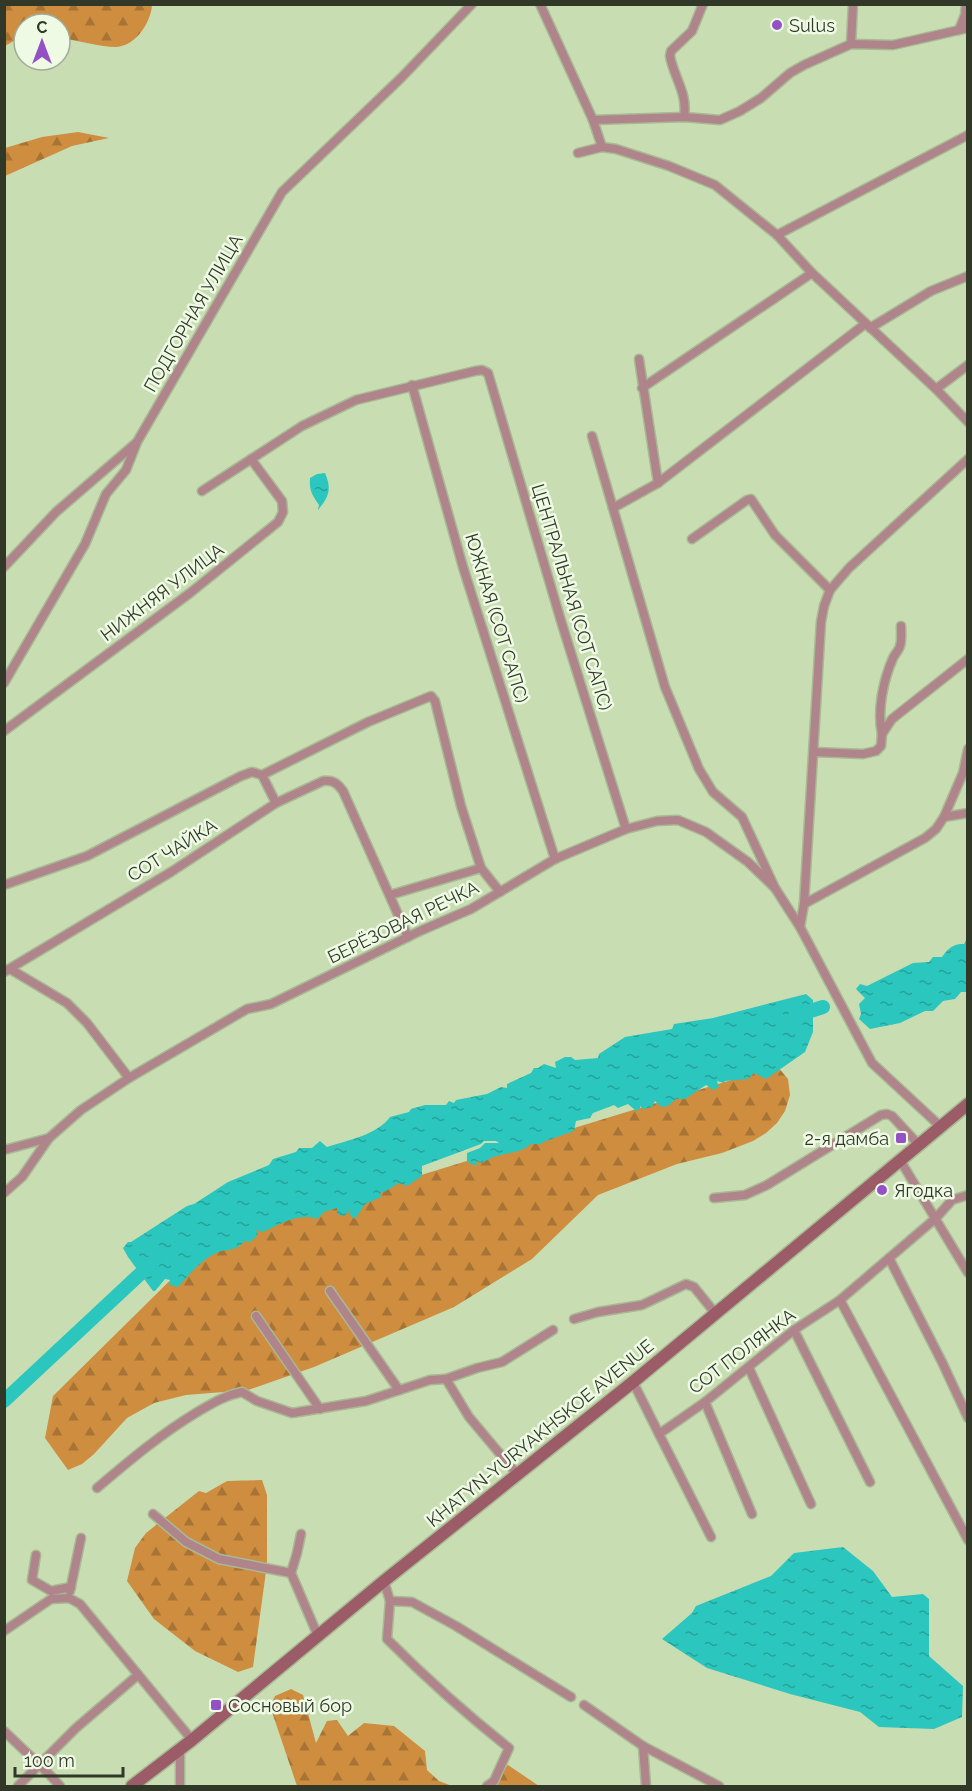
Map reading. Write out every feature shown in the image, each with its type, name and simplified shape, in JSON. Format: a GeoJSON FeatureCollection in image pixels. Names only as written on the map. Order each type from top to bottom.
{"type":"FeatureCollection","features":[{"type":"Feature","properties":{"kind":"main road","name":"KHATYN-YURYAKHSKOE AVENUE"},"geometry":{"type":"LineString","coordinates":[[132,1786],[180,1750],[384,1581],[633,1382],[968,1104]]}},
{"type":"Feature","properties":{"kind":"street","name":"ПОДГОРНАЯ УЛИЦА"},"geometry":{"type":"LineString","coordinates":[[4,683],[85,544],[106,494],[126,470],[137,442],[282,192],[401,78],[472,4]]}},
{"type":"Feature","properties":{"kind":"street"},"geometry":{"type":"LineString","coordinates":[[540,4],[593,120],[602,147]]}},
{"type":"Feature","properties":{"kind":"street"},"geometry":{"type":"LineString","coordinates":[[684,117],[683,90],[670,56],[671,51],[696,24],[703,4]]}},
{"type":"Feature","properties":{"kind":"street"},"geometry":{"type":"LineString","coordinates":[[851,45],[853,4]]}},
{"type":"Feature","properties":{"kind":"street"},"geometry":{"type":"LineString","coordinates":[[593,120],[684,117],[720,120],[761,98],[797,69],[851,45],[893,45],[963,29],[966,4]]}},
{"type":"Feature","properties":{"kind":"street"},"geometry":{"type":"LineString","coordinates":[[777,235],[968,135]]}},
{"type":"Feature","properties":{"kind":"street"},"geometry":{"type":"LineString","coordinates":[[578,153],[602,147],[616,149],[669,166],[716,185],[777,235],[812,273],[968,422]]}},
{"type":"Feature","properties":{"kind":"street"},"geometry":{"type":"LineString","coordinates":[[642,388],[812,273]]}},
{"type":"Feature","properties":{"kind":"street"},"geometry":{"type":"LineString","coordinates":[[613,508],[658,483],[867,326],[931,291],[968,276]]}},
{"type":"Feature","properties":{"kind":"street"},"geometry":{"type":"LineString","coordinates":[[639,360],[658,483]]}},
{"type":"Feature","properties":{"kind":"street"},"geometry":{"type":"LineString","coordinates":[[936,389],[968,365]]}},
{"type":"Feature","properties":{"kind":"street","name":"ЦЕНТРАЛЬНАЯ (СОТ САПС)"},"geometry":{"type":"LineString","coordinates":[[412,385],[476,370],[482,370],[488,374],[561,621],[626,829]]}},
{"type":"Feature","properties":{"kind":"street"},"geometry":{"type":"LineString","coordinates":[[202,491],[302,426],[356,400],[412,385]]}},
{"type":"Feature","properties":{"kind":"street","name":"ЮЖНАЯ (СОТ САПС)"},"geometry":{"type":"LineString","coordinates":[[412,385],[460,556],[555,860]]}},
{"type":"Feature","properties":{"kind":"street"},"geometry":{"type":"LineString","coordinates":[[592,436],[665,687],[699,769],[713,792],[742,817],[775,888],[800,927],[872,1063],[940,1126]]}},
{"type":"Feature","properties":{"kind":"street"},"geometry":{"type":"LineString","coordinates":[[4,567],[56,512],[137,442]]}},
{"type":"Feature","properties":{"kind":"street","name":"НИЖНЯЯ УЛИЦА"},"geometry":{"type":"LineString","coordinates":[[4,731],[190,593],[278,522],[283,512],[282,501],[251,459]]}},
{"type":"Feature","properties":{"kind":"street"},"geometry":{"type":"LineString","coordinates":[[800,927],[804,904],[821,622],[824,606],[830,590],[877,541],[968,459]]}},
{"type":"Feature","properties":{"kind":"street"},"geometry":{"type":"LineString","coordinates":[[692,539],[751,499],[775,536],[830,590]]}},
{"type":"Feature","properties":{"kind":"street"},"geometry":{"type":"LineString","coordinates":[[814,752],[870,753],[881,746],[880,705],[890,667],[900,648],[901,626]]}},
{"type":"Feature","properties":{"kind":"street"},"geometry":{"type":"LineString","coordinates":[[882,734],[892,719],[903,709],[968,659]]}},
{"type":"Feature","properties":{"kind":"street"},"geometry":{"type":"LineString","coordinates":[[262,776],[368,723],[431,696],[435,701],[461,806],[481,868],[500,892]]}},
{"type":"Feature","properties":{"kind":"street"},"geometry":{"type":"LineString","coordinates":[[804,904],[926,838],[936,829],[944,817],[963,773],[968,749]]}},
{"type":"Feature","properties":{"kind":"street"},"geometry":{"type":"LineString","coordinates":[[4,885],[87,856],[252,772],[262,776],[276,802]]}},
{"type":"Feature","properties":{"kind":"street","name":"СОТ ЧАЙКА"},"geometry":{"type":"LineString","coordinates":[[7,971],[171,872],[276,802],[322,781],[331,780],[337,783],[343,791],[390,895]]}},
{"type":"Feature","properties":{"kind":"street"},"geometry":{"type":"LineString","coordinates":[[944,817],[968,813]]}},
{"type":"Feature","properties":{"kind":"street","name":"БЕРЁЗОВАЯ РЕЧКА"},"geometry":{"type":"LineString","coordinates":[[49,1138],[81,1110],[129,1078],[247,1009],[271,1004],[471,909],[555,860],[626,829],[657,821],[678,820],[706,832],[748,862],[775,888]]}},
{"type":"Feature","properties":{"kind":"street"},"geometry":{"type":"LineString","coordinates":[[408,937],[390,895],[481,868]]}},
{"type":"Feature","properties":{"kind":"street"},"geometry":{"type":"LineString","coordinates":[[7,971],[67,1003],[87,1023],[129,1078]]}},
{"type":"Feature","properties":{"kind":"street"},"geometry":{"type":"LineString","coordinates":[[714,1198],[745,1195],[767,1185],[881,1115],[892,1116],[918,1144]]}},
{"type":"Feature","properties":{"kind":"street"},"geometry":{"type":"LineString","coordinates":[[4,1150],[49,1138]]}},
{"type":"Feature","properties":{"kind":"street"},"geometry":{"type":"LineString","coordinates":[[4,1193],[22,1177],[49,1138]]}},
{"type":"Feature","properties":{"kind":"street"},"geometry":{"type":"LineString","coordinates":[[900,1160],[968,1272]]}},
{"type":"Feature","properties":{"kind":"street","name":"СОТ ПОЛЯНКА"},"geometry":{"type":"LineString","coordinates":[[659,1434],[705,1402],[794,1330],[840,1300],[936,1218],[952,1200],[968,1195]]}},
{"type":"Feature","properties":{"kind":"street"},"geometry":{"type":"LineString","coordinates":[[889,1258],[968,1418]]}},
{"type":"Feature","properties":{"kind":"street"},"geometry":{"type":"LineString","coordinates":[[574,1320],[598,1312],[642,1305],[686,1284],[694,1287],[716,1313]]}},
{"type":"Feature","properties":{"kind":"street"},"geometry":{"type":"LineString","coordinates":[[330,1291],[399,1390]]}},
{"type":"Feature","properties":{"kind":"street"},"geometry":{"type":"LineString","coordinates":[[840,1300],[968,1539]]}},
{"type":"Feature","properties":{"kind":"street"},"geometry":{"type":"LineString","coordinates":[[256,1316],[320,1409]]}},
{"type":"Feature","properties":{"kind":"street"},"geometry":{"type":"LineString","coordinates":[[97,1488],[144,1448],[230,1394],[242,1392],[256,1401],[292,1413],[366,1401],[430,1380],[446,1379],[502,1362],[553,1330]]}},
{"type":"Feature","properties":{"kind":"street"},"geometry":{"type":"LineString","coordinates":[[794,1330],[870,1482]]}},
{"type":"Feature","properties":{"kind":"street"},"geometry":{"type":"LineString","coordinates":[[748,1368],[812,1504]]}},
{"type":"Feature","properties":{"kind":"street"},"geometry":{"type":"LineString","coordinates":[[446,1379],[469,1417],[517,1474]]}},
{"type":"Feature","properties":{"kind":"street"},"geometry":{"type":"LineString","coordinates":[[633,1382],[711,1537]]}},
{"type":"Feature","properties":{"kind":"street"},"geometry":{"type":"LineString","coordinates":[[705,1402],[752,1514]]}},
{"type":"Feature","properties":{"kind":"street"},"geometry":{"type":"LineString","coordinates":[[153,1514],[186,1542],[219,1559],[291,1573]]}},
{"type":"Feature","properties":{"kind":"street"},"geometry":{"type":"LineString","coordinates":[[300,1534],[291,1573],[318,1636]]}},
{"type":"Feature","properties":{"kind":"street"},"geometry":{"type":"LineString","coordinates":[[69,1598],[81,1538]]}},
{"type":"Feature","properties":{"kind":"street"},"geometry":{"type":"LineString","coordinates":[[36,1555],[32,1580],[51,1591],[71,1587]]}},
{"type":"Feature","properties":{"kind":"street"},"geometry":{"type":"LineString","coordinates":[[384,1581],[390,1601],[387,1639],[460,1709],[509,1748],[494,1781],[487,1786]]}},
{"type":"Feature","properties":{"kind":"street"},"geometry":{"type":"LineString","coordinates":[[4,1631],[51,1599],[69,1598],[80,1604],[192,1740]]}},
{"type":"Feature","properties":{"kind":"street"},"geometry":{"type":"LineString","coordinates":[[390,1601],[412,1602],[475,1637],[571,1697]]}},
{"type":"Feature","properties":{"kind":"street"},"geometry":{"type":"LineString","coordinates":[[18,1786],[76,1728],[138,1675]]}},
{"type":"Feature","properties":{"kind":"street"},"geometry":{"type":"LineString","coordinates":[[584,1706],[643,1746],[719,1786]]}},
{"type":"Feature","properties":{"kind":"street"},"geometry":{"type":"LineString","coordinates":[[4,1731],[60,1786]]}},
{"type":"Feature","properties":{"kind":"street"},"geometry":{"type":"LineString","coordinates":[[643,1746],[646,1786]]}},
{"type":"Feature","properties":{"kind":"street"},"geometry":{"type":"LineString","coordinates":[[180,1750],[180,1786]]}},
{"type":"Feature","properties":{"kind":"green space"},"geometry":{"type":"Polygon","coordinates":[[[5,4],[152,4],[149,19],[141,32],[123,46],[103,46],[72,40],[72,12],[12,12],[12,42],[5,46],[5,4]]]}},
{"type":"Feature","properties":{"kind":"green space"},"geometry":{"type":"Polygon","coordinates":[[[78,132],[109,138],[72,146],[5,176],[5,148],[42,137],[78,132]]]}},
{"type":"Feature","properties":{"kind":"green space"},"geometry":{"type":"Polygon","coordinates":[[[777,1066],[788,1079],[790,1095],[785,1111],[766,1133],[753,1141],[722,1153],[677,1164],[598,1195],[532,1259],[454,1307],[314,1367],[248,1390],[186,1395],[154,1403],[127,1418],[94,1454],[82,1464],[68,1470],[45,1438],[53,1396],[212,1239],[777,1066]]]}},
{"type":"Feature","properties":{"kind":"green space"},"geometry":{"type":"Polygon","coordinates":[[[262,1480],[267,1495],[267,1564],[253,1667],[238,1672],[195,1651],[154,1619],[127,1581],[135,1548],[146,1533],[199,1491],[206,1493],[227,1481],[262,1480]]]}},
{"type":"Feature","properties":{"kind":"green space"},"geometry":{"type":"Polygon","coordinates":[[[291,1689],[303,1695],[316,1743],[327,1721],[337,1720],[348,1736],[364,1723],[394,1726],[425,1751],[427,1770],[439,1781],[452,1786],[297,1786],[270,1706],[275,1696],[291,1689]]]}},
{"type":"Feature","properties":{"kind":"green space"},"geometry":{"type":"Polygon","coordinates":[[[508,1765],[539,1786],[485,1786],[508,1765]]]}},
{"type":"Feature","properties":{"kind":"water"},"geometry":{"type":"Polygon","coordinates":[[[325,473],[328,493],[318,510],[319,505],[310,486],[310,478],[325,473]]]}},
{"type":"Feature","properties":{"kind":"water"},"geometry":{"type":"Polygon","coordinates":[[[967,939],[967,992],[961,992],[955,999],[943,1001],[933,1011],[925,1011],[900,1023],[870,1029],[859,1019],[861,1014],[859,1004],[865,998],[856,989],[860,984],[867,986],[913,963],[929,962],[933,957],[942,957],[951,947],[964,944],[967,939]]]}},
{"type":"Feature","properties":{"kind":"water"},"geometry":{"type":"Polygon","coordinates":[[[806,994],[813,1000],[813,1032],[805,1052],[766,1079],[754,1073],[748,1079],[725,1081],[724,1083],[717,1081],[719,1087],[713,1090],[706,1085],[685,1099],[676,1099],[668,1106],[661,1107],[655,1101],[652,1107],[643,1109],[640,1106],[640,1109],[636,1111],[628,1104],[618,1108],[614,1105],[593,1113],[590,1118],[576,1121],[574,1131],[542,1144],[531,1144],[526,1148],[488,1159],[483,1163],[476,1161],[477,1166],[467,1162],[467,1153],[480,1148],[485,1143],[499,1143],[484,1141],[422,1166],[422,1176],[407,1186],[399,1183],[380,1193],[381,1197],[365,1204],[355,1219],[349,1214],[351,1209],[344,1216],[337,1214],[337,1208],[324,1212],[317,1219],[296,1218],[263,1232],[256,1230],[258,1235],[250,1242],[245,1241],[237,1248],[209,1257],[194,1269],[178,1287],[170,1285],[170,1280],[165,1279],[153,1291],[123,1248],[128,1242],[228,1182],[269,1165],[273,1159],[296,1152],[299,1148],[312,1148],[320,1141],[327,1147],[370,1133],[390,1117],[409,1112],[411,1109],[425,1105],[446,1105],[449,1101],[454,1103],[456,1100],[487,1094],[501,1087],[507,1088],[507,1084],[531,1073],[534,1068],[544,1064],[556,1068],[555,1062],[565,1057],[575,1060],[598,1058],[599,1054],[625,1037],[672,1029],[674,1024],[713,1018],[806,994]]]}},
{"type":"Feature","properties":{"kind":"water"},"geometry":{"type":"Polygon","coordinates":[[[843,1547],[873,1571],[892,1597],[923,1594],[929,1599],[929,1656],[963,1686],[962,1717],[934,1729],[879,1727],[860,1712],[790,1694],[707,1668],[662,1639],[692,1613],[696,1606],[771,1576],[794,1553],[843,1547]]]}},
{"type":"Feature","properties":{"kind":"waterway"},"geometry":{"type":"LineString","coordinates":[[795,1016],[823,1007]]}},
{"type":"Feature","properties":{"kind":"waterway"},"geometry":{"type":"LineString","coordinates":[[4,1401],[154,1261]]}},
{"type":"Feature","properties":{"kind":"place","name":"Sulus"},"geometry":{"type":"Point","coordinates":[777,25]}},
{"type":"Feature","properties":{"kind":"place","name":"2-я дамба"},"geometry":{"type":"Point","coordinates":[901,1138]}},
{"type":"Feature","properties":{"kind":"place","name":"Ягодка"},"geometry":{"type":"Point","coordinates":[882,1190]}},
{"type":"Feature","properties":{"kind":"place","name":"Сосновый бор"},"geometry":{"type":"Point","coordinates":[216,1705]}}]}
